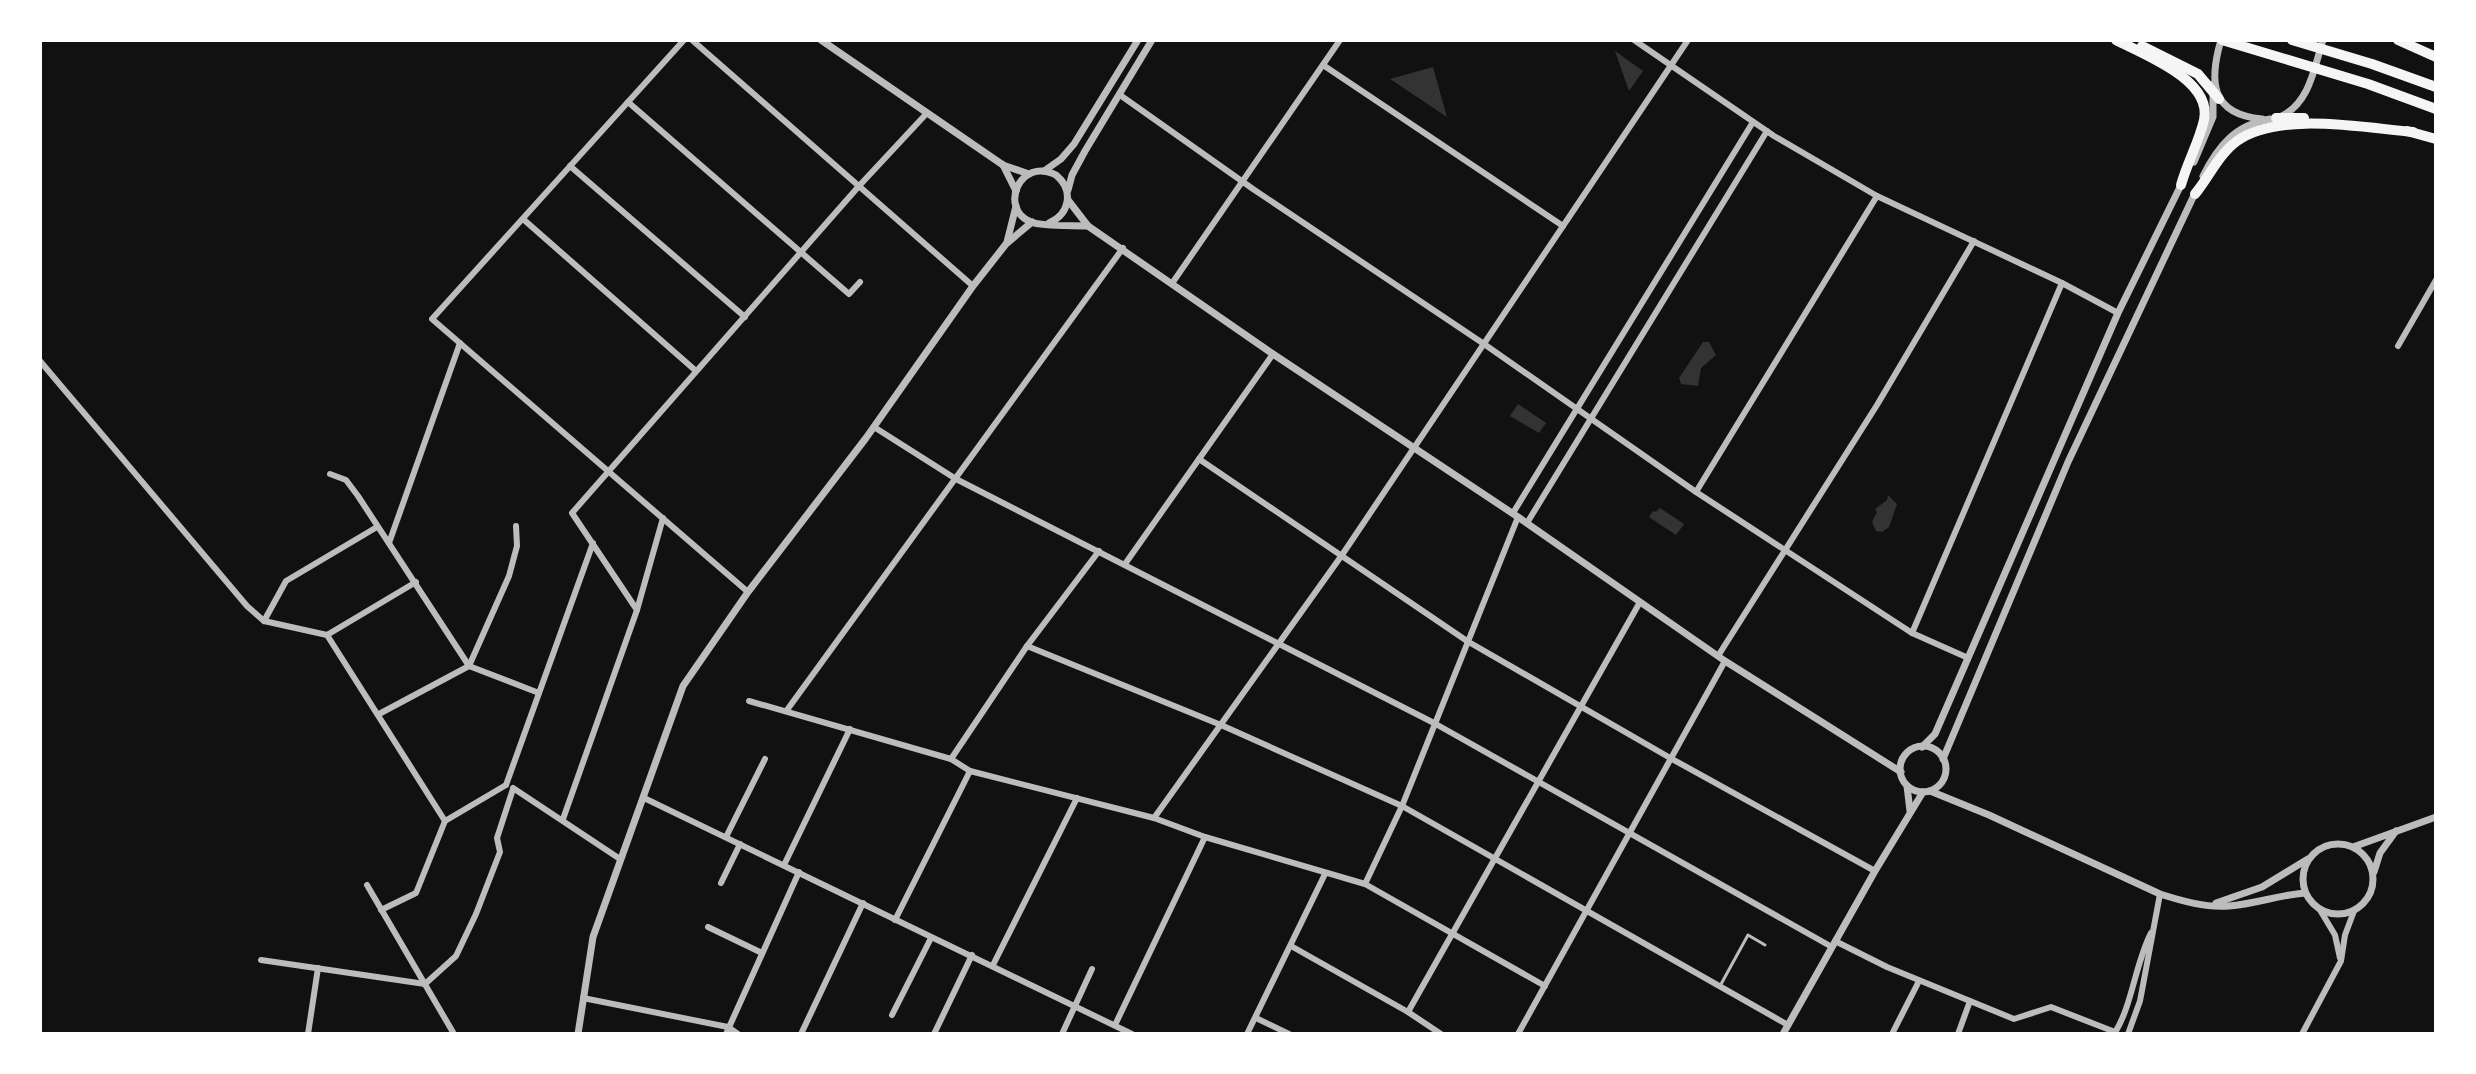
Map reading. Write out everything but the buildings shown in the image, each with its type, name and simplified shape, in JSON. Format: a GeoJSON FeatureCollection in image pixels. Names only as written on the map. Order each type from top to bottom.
{"type":"FeatureCollection","features":[{"type":"Feature","properties":{"kind":"highway"},"geometry":{"type":"LineString","coordinates":[[2116,40],[2175,71],[2200,98],[2205,112],[2204,121],[2188,158],[2181,185]]}},
{"type":"Feature","properties":{"kind":"highway"},"geometry":{"type":"LineString","coordinates":[[2125,40],[2193,70],[2215,91]]}},
{"type":"Feature","properties":{"kind":"highway"},"geometry":{"type":"LineString","coordinates":[[2221,40],[2356,80],[2436,109]]}},
{"type":"Feature","properties":{"kind":"highway"},"geometry":{"type":"LineString","coordinates":[[2292,40],[2436,87]]}},
{"type":"Feature","properties":{"kind":"highway"},"geometry":{"type":"LineString","coordinates":[[2398,40],[2436,57]]}},
{"type":"Feature","properties":{"kind":"highway"},"geometry":{"type":"LineString","coordinates":[[2406,40],[2436,57]]}},
{"type":"Feature","properties":{"kind":"highway"},"geometry":{"type":"LineString","coordinates":[[2273,119],[2349,121],[2436,139]]}},
{"type":"Feature","properties":{"kind":"highway"},"geometry":{"type":"LineString","coordinates":[[2195,194],[2232,145],[2265,130],[2310,125],[2413,132]]}},
{"type":"Feature","properties":{"kind":"street"},"geometry":{"type":"LineString","coordinates":[[684,40],[432,319],[748,592]]}},
{"type":"Feature","properties":{"kind":"street"},"geometry":{"type":"LineString","coordinates":[[692,40],[973,286]]}},
{"type":"Feature","properties":{"kind":"street"},"geometry":{"type":"LineString","coordinates":[[821,40],[1003,165],[1029,174],[1044,171],[1061,159],[1074,144],[1138,40]]}},
{"type":"Feature","properties":{"kind":"street"},"geometry":{"type":"LineString","coordinates":[[1049,223],[1062,214],[1072,175],[1152,40]]}},
{"type":"Feature","properties":{"kind":"street"},"geometry":{"type":"LineString","coordinates":[[1173,282],[1340,40]]}},
{"type":"Feature","properties":{"kind":"street"},"geometry":{"type":"LineString","coordinates":[[1634,40],[1767,131],[1877,196],[2062,283],[2118,313]]}},
{"type":"Feature","properties":{"kind":"street"},"geometry":{"type":"LineString","coordinates":[[1154,818],[1342,555],[1688,40]]}},
{"type":"Feature","properties":{"kind":"street"},"geometry":{"type":"LineString","coordinates":[[1883,759],[1905,755],[1922,747],[1935,734],[2118,313],[2211,124],[2216,58],[2221,40]]}},
{"type":"Feature","properties":{"kind":"street"},"geometry":{"type":"LineString","coordinates":[[1950,798],[1943,759],[2068,462],[2213,157],[2225,140],[2245,126],[2273,119],[2297,106],[2309,85],[2323,40]]}},
{"type":"Feature","properties":{"kind":"street"},"geometry":{"type":"LineString","coordinates":[[1323,65],[1563,226]]}},
{"type":"Feature","properties":{"kind":"street"},"geometry":{"type":"LineString","coordinates":[[2215,91],[2236,113],[2257,119],[2273,119]]}},
{"type":"Feature","properties":{"kind":"street"},"geometry":{"type":"LineString","coordinates":[[1120,95],[1696,492],[1912,633],[1966,657]]}},
{"type":"Feature","properties":{"kind":"street"},"geometry":{"type":"LineString","coordinates":[[628,102],[849,294],[860,282]]}},
{"type":"Feature","properties":{"kind":"street"},"geometry":{"type":"LineString","coordinates":[[637,610],[572,513],[859,186],[927,113]]}},
{"type":"Feature","properties":{"kind":"street"},"geometry":{"type":"LineString","coordinates":[[1365,884],[1402,806],[1516,515],[1576,408],[1753,122]]}},
{"type":"Feature","properties":{"kind":"street"},"geometry":{"type":"LineString","coordinates":[[1527,523],[1767,131]]}},
{"type":"Feature","properties":{"kind":"street"},"geometry":{"type":"LineString","coordinates":[[1003,165],[1016,191]]}},
{"type":"Feature","properties":{"kind":"street"},"geometry":{"type":"LineString","coordinates":[[570,166],[745,317]]}},
{"type":"Feature","properties":{"kind":"street"},"geometry":{"type":"LineString","coordinates":[[1044,171],[1061,179],[1088,226],[1273,354],[1516,515],[1722,659],[1901,772],[1907,786],[1910,811]]}},
{"type":"Feature","properties":{"kind":"street"},"geometry":{"type":"LineString","coordinates":[[1006,244],[1016,206],[1016,191],[1029,174]]}},
{"type":"Feature","properties":{"kind":"street"},"geometry":{"type":"LineString","coordinates":[[1696,492],[1877,196]]}},
{"type":"Feature","properties":{"kind":"street"},"geometry":{"type":"LineString","coordinates":[[1016,206],[1032,222],[1088,226]]}},
{"type":"Feature","properties":{"kind":"street"},"geometry":{"type":"LineString","coordinates":[[523,219],[696,371]]}},
{"type":"Feature","properties":{"kind":"street"},"geometry":{"type":"LineString","coordinates":[[578,1034],[593,937],[683,686],[748,592],[874,427],[973,286],[1006,244],[1032,222]]}},
{"type":"Feature","properties":{"kind":"street"},"geometry":{"type":"LineString","coordinates":[[1518,1034],[1672,759],[1722,659],[1974,241]]}},
{"type":"Feature","properties":{"kind":"street"},"geometry":{"type":"LineString","coordinates":[[787,710],[1123,248]]}},
{"type":"Feature","properties":{"kind":"street"},"geometry":{"type":"LineString","coordinates":[[2398,346],[2436,280]]}},
{"type":"Feature","properties":{"kind":"street"},"geometry":{"type":"LineString","coordinates":[[1912,633],[2062,283]]}},
{"type":"Feature","properties":{"kind":"street"},"geometry":{"type":"LineString","coordinates":[[389,544],[460,343]]}},
{"type":"Feature","properties":{"kind":"street"},"geometry":{"type":"LineString","coordinates":[[1125,564],[1273,354]]}},
{"type":"Feature","properties":{"kind":"street"},"geometry":{"type":"LineString","coordinates":[[40,361],[247,606],[264,621],[327,635],[416,582]]}},
{"type":"Feature","properties":{"kind":"street"},"geometry":{"type":"LineString","coordinates":[[874,427],[956,479],[1434,723],[1629,834],[1833,944],[2014,1019],[2051,1007],[2115,1033],[2121,1023],[2141,953],[2154,927]]}},
{"type":"Feature","properties":{"kind":"street"},"geometry":{"type":"LineString","coordinates":[[1199,459],[1467,641],[1875,871]]}},
{"type":"Feature","properties":{"kind":"street"},"geometry":{"type":"LineString","coordinates":[[330,474],[346,480],[469,666],[539,693]]}},
{"type":"Feature","properties":{"kind":"street"},"geometry":{"type":"LineString","coordinates":[[563,819],[637,610],[663,518]]}},
{"type":"Feature","properties":{"kind":"street"},"geometry":{"type":"LineString","coordinates":[[379,714],[469,666],[509,576],[517,546],[516,526]]}},
{"type":"Feature","properties":{"kind":"street"},"geometry":{"type":"LineString","coordinates":[[264,621],[286,581],[377,527]]}},
{"type":"Feature","properties":{"kind":"street"},"geometry":{"type":"LineString","coordinates":[[425,984],[456,956],[500,852],[497,838],[510,787],[539,693],[593,543]]}},
{"type":"Feature","properties":{"kind":"street"},"geometry":{"type":"LineString","coordinates":[[951,759],[1027,646],[1099,551]]}},
{"type":"Feature","properties":{"kind":"street"},"geometry":{"type":"LineString","coordinates":[[1408,1012],[1640,602]]}},
{"type":"Feature","properties":{"kind":"street"},"geometry":{"type":"LineString","coordinates":[[327,635],[445,821]]}},
{"type":"Feature","properties":{"kind":"street"},"geometry":{"type":"LineString","coordinates":[[1027,646],[1221,725],[1402,806],[1788,1025]]}},
{"type":"Feature","properties":{"kind":"street"},"geometry":{"type":"LineString","coordinates":[[749,701],[951,759],[970,771],[1154,818],[1205,837],[1365,884],[1545,986]]}},
{"type":"Feature","properties":{"kind":"street"},"geometry":{"type":"LineString","coordinates":[[784,865],[850,729]]}},
{"type":"Feature","properties":{"kind":"street"},"geometry":{"type":"LineString","coordinates":[[1922,747],[1934,750],[1943,759]]}},
{"type":"Feature","properties":{"kind":"street"},"geometry":{"type":"LineString","coordinates":[[1901,772],[1905,755]]}},
{"type":"Feature","properties":{"kind":"street"},"geometry":{"type":"LineString","coordinates":[[726,837],[765,759]]}},
{"type":"Feature","properties":{"kind":"street"},"geometry":{"type":"LineString","coordinates":[[895,920],[970,771]]}},
{"type":"Feature","properties":{"kind":"street"},"geometry":{"type":"LineString","coordinates":[[1783,1034],[1910,811],[1926,792],[1941,784],[1945,777]]}},
{"type":"Feature","properties":{"kind":"street"},"geometry":{"type":"LineString","coordinates":[[1907,786],[1950,798],[2160,894],[2226,907],[2277,895],[2305,893]]}},
{"type":"Feature","properties":{"kind":"street"},"geometry":{"type":"LineString","coordinates":[[510,787],[620,859]]}},
{"type":"Feature","properties":{"kind":"street"},"geometry":{"type":"LineString","coordinates":[[381,910],[416,893],[445,821],[510,787]]}},
{"type":"Feature","properties":{"kind":"street"},"geometry":{"type":"LineString","coordinates":[[644,798],[1132,1034]]}},
{"type":"Feature","properties":{"kind":"street"},"geometry":{"type":"LineString","coordinates":[[993,965],[1077,798]]}},
{"type":"Feature","properties":{"kind":"street"},"geometry":{"type":"LineString","coordinates":[[2353,847],[2436,817]]}},
{"type":"Feature","properties":{"kind":"street"},"geometry":{"type":"LineString","coordinates":[[2302,1034],[2341,961],[2345,935],[2354,911],[2370,896],[2380,853],[2398,829]]}},
{"type":"Feature","properties":{"kind":"street"},"geometry":{"type":"LineString","coordinates":[[1115,1025],[1205,837]]}},
{"type":"Feature","properties":{"kind":"street"},"geometry":{"type":"LineString","coordinates":[[2206,905],[2262,887],[2329,844],[2341,843],[2353,847],[2363,854],[2373,874]]}},
{"type":"Feature","properties":{"kind":"street"},"geometry":{"type":"LineString","coordinates":[[721,883],[740,844]]}},
{"type":"Feature","properties":{"kind":"street"},"geometry":{"type":"LineString","coordinates":[[2309,858],[2302,882],[2305,893],[2335,935],[2341,961]]}},
{"type":"Feature","properties":{"kind":"street"},"geometry":{"type":"LineString","coordinates":[[727,1031],[799,872]]}},
{"type":"Feature","properties":{"kind":"street"},"geometry":{"type":"LineString","coordinates":[[1247,1034],[1325,874]]}},
{"type":"Feature","properties":{"kind":"street"},"geometry":{"type":"LineString","coordinates":[[367,885],[454,1034]]}},
{"type":"Feature","properties":{"kind":"street"},"geometry":{"type":"LineString","coordinates":[[2128,1034],[2140,1001],[2160,894]]}},
{"type":"Feature","properties":{"kind":"street"},"geometry":{"type":"LineString","coordinates":[[801,1034],[863,903]]}},
{"type":"Feature","properties":{"kind":"street"},"geometry":{"type":"LineString","coordinates":[[2320,910],[2331,914],[2354,911]]}},
{"type":"Feature","properties":{"kind":"street"},"geometry":{"type":"LineString","coordinates":[[708,927],[762,953]]}},
{"type":"Feature","properties":{"kind":"street"},"geometry":{"type":"LineString","coordinates":[[892,1015],[931,938]]}},
{"type":"Feature","properties":{"kind":"street"},"geometry":{"type":"LineString","coordinates":[[1291,946],[1441,1034]]}},
{"type":"Feature","properties":{"kind":"street"},"geometry":{"type":"LineString","coordinates":[[934,1034],[972,955]]}},
{"type":"Feature","properties":{"kind":"street"},"geometry":{"type":"LineString","coordinates":[[261,960],[425,984]]}},
{"type":"Feature","properties":{"kind":"street"},"geometry":{"type":"LineString","coordinates":[[308,1034],[318,968]]}},
{"type":"Feature","properties":{"kind":"street"},"geometry":{"type":"LineString","coordinates":[[1062,1034],[1092,969]]}},
{"type":"Feature","properties":{"kind":"street"},"geometry":{"type":"LineString","coordinates":[[1892,1034],[1919,981]]}},
{"type":"Feature","properties":{"kind":"street"},"geometry":{"type":"LineString","coordinates":[[583,998],[738,1034]]}},
{"type":"Feature","properties":{"kind":"street"},"geometry":{"type":"LineString","coordinates":[[1958,1034],[1970,1001]]}},
{"type":"Feature","properties":{"kind":"street"},"geometry":{"type":"LineString","coordinates":[[1256,1018],[1289,1034]]}},
{"type":"Feature","properties":{"kind":"lane"},"geometry":{"type":"LineString","coordinates":[[1720,986],[1748,935],[1765,945]]}},
{"type":"Feature","properties":{"kind":"shaded area"},"geometry":{"type":"Polygon","coordinates":[[[1615,51],[1643,71],[1629,91],[1615,51]]]}},
{"type":"Feature","properties":{"kind":"shaded area"},"geometry":{"type":"Polygon","coordinates":[[[1433,67],[1447,117],[1390,79],[1433,67]]]}},
{"type":"Feature","properties":{"kind":"shaded area"},"geometry":{"type":"Polygon","coordinates":[[[1703,342],[1709,342],[1716,355],[1701,368],[1698,386],[1681,384],[1679,378],[1703,342]]]}},
{"type":"Feature","properties":{"kind":"shaded area"},"geometry":{"type":"Polygon","coordinates":[[[1518,404],[1546,423],[1539,433],[1510,416],[1518,404]]]}},
{"type":"Feature","properties":{"kind":"shaded area"},"geometry":{"type":"Polygon","coordinates":[[[1888,495],[1897,504],[1889,527],[1882,532],[1876,531],[1872,522],[1877,512],[1875,509],[1887,500],[1888,495]]]}},
{"type":"Feature","properties":{"kind":"shaded area"},"geometry":{"type":"Polygon","coordinates":[[[1660,508],[1684,524],[1676,535],[1649,517],[1660,508]]]}}]}
